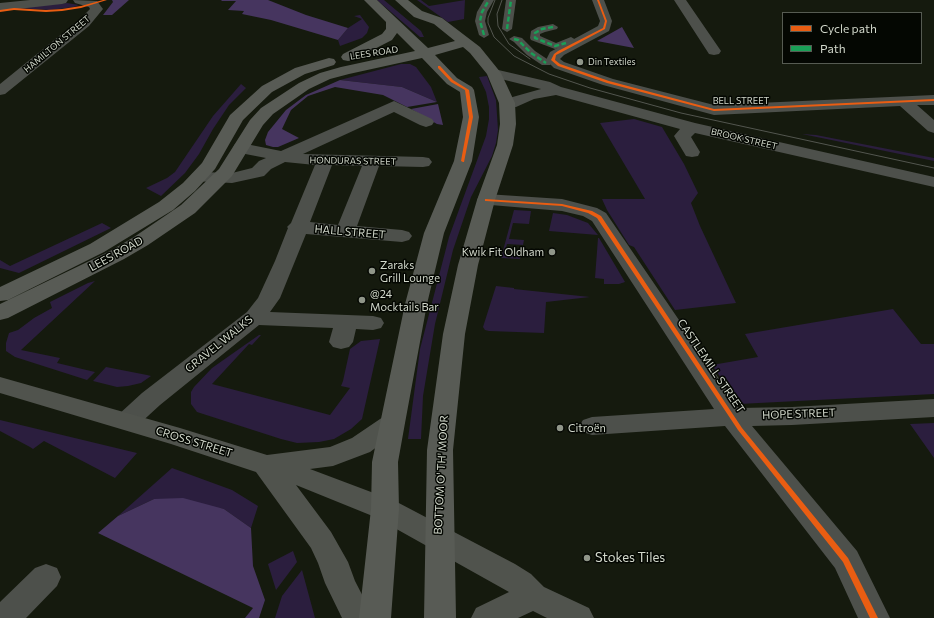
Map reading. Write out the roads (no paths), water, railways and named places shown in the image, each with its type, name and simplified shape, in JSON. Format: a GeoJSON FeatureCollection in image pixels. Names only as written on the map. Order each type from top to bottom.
{"type":"FeatureCollection","features":[{"type":"Feature","properties":{"kind":"main road"},"geometry":{"type":"LineString","coordinates":[[370,0],[392,22],[433,42],[464,42]]}},
{"type":"Feature","properties":{"kind":"main road"},"geometry":{"type":"LineString","coordinates":[[375,618],[385,509],[385,462],[392,423],[420,290],[434,233],[463,161],[471,117],[467,90],[452,81],[433,42],[421,24],[418,14],[401,0]]}},
{"type":"Feature","properties":{"kind":"main road","name":"BOTTOM O' TH' MOOR"},"geometry":{"type":"LineString","coordinates":[[385,509],[440,539],[440,450],[454,334],[468,265],[486,200],[505,146],[508,124],[507,103],[494,73],[476,51],[438,21],[418,14]]}},
{"type":"Feature","properties":{"kind":"main road"},"geometry":{"type":"LineString","coordinates":[[348,57],[387,37],[393,29],[392,22]]}},
{"type":"Feature","properties":{"kind":"main road","name":"LEES ROAD"},"geometry":{"type":"LineString","coordinates":[[0,313],[141,241],[188,209],[215,171],[236,118],[268,89],[300,71],[348,57],[368,55],[433,42]]}},
{"type":"Feature","properties":{"kind":"main road","name":"LEES ROAD"},"geometry":{"type":"LineString","coordinates":[[0,295],[96,248],[166,206],[189,187],[215,171],[241,148],[256,123],[267,111],[304,86],[325,76],[433,42]]}},
{"type":"Feature","properties":{"kind":"main road","name":"CROSS STREET"},"geometry":{"type":"LineString","coordinates":[[0,385],[127,421],[265,464],[314,480],[385,509]]}},
{"type":"Feature","properties":{"kind":"main road"},"geometry":{"type":"LineString","coordinates":[[358,618],[340,583],[333,562],[321,540],[265,464],[333,456],[361,445],[392,423]]}},
{"type":"Feature","properties":{"kind":"main road"},"geometry":{"type":"LineString","coordinates":[[440,618],[440,539],[520,583],[533,596],[578,618]]}},
{"type":"Feature","properties":{"kind":"main road"},"geometry":{"type":"LineString","coordinates":[[486,618],[533,596]]}},
{"type":"Feature","properties":{"kind":"street"},"geometry":{"type":"LineString","coordinates":[[0,7],[62,0]]}},
{"type":"Feature","properties":{"kind":"street","name":"HAMILTON STREET"},"geometry":{"type":"LineString","coordinates":[[0,91],[98,10],[93,4],[79,0]]}},
{"type":"Feature","properties":{"kind":"street"},"geometry":{"type":"LineString","coordinates":[[484,35],[480,20],[482,12],[489,0]]}},
{"type":"Feature","properties":{"kind":"street"},"geometry":{"type":"LineString","coordinates":[[511,0],[511,34],[531,54],[548,62],[555,55],[604,28],[606,21],[598,0]]}},
{"type":"Feature","properties":{"kind":"street"},"geometry":{"type":"LineString","coordinates":[[680,0],[714,51]]}},
{"type":"Feature","properties":{"kind":"street"},"geometry":{"type":"LineString","coordinates":[[553,27],[542,29],[535,33],[535,38],[555,46],[571,40]]}},
{"type":"Feature","properties":{"kind":"street","name":"BELL STREET"},"geometry":{"type":"LineString","coordinates":[[548,62],[608,82],[714,110],[934,100]]}},
{"type":"Feature","properties":{"kind":"street","name":"BROOK STREET"},"geometry":{"type":"LineString","coordinates":[[494,73],[545,85],[556,90],[692,127],[934,182]]}},
{"type":"Feature","properties":{"kind":"street","name":"BROOK STREET"},"geometry":{"type":"LineString","coordinates":[[507,103],[516,102],[529,96],[556,90]]}},
{"type":"Feature","properties":{"kind":"street"},"geometry":{"type":"LineString","coordinates":[[903,102],[934,128]]}},
{"type":"Feature","properties":{"kind":"street"},"geometry":{"type":"LineString","coordinates":[[215,171],[232,178],[258,172],[265,165],[394,106],[426,122]]}},
{"type":"Feature","properties":{"kind":"street"},"geometry":{"type":"LineString","coordinates":[[692,127],[682,136],[692,152]]}},
{"type":"Feature","properties":{"kind":"street","name":"HONDURAS STREET"},"geometry":{"type":"LineString","coordinates":[[241,148],[295,159],[325,161],[423,162]]}},
{"type":"Feature","properties":{"kind":"street","name":"GRAVEL WALKS"},"geometry":{"type":"LineString","coordinates":[[127,421],[151,399],[255,317],[269,298],[325,161]]}},
{"type":"Feature","properties":{"kind":"street"},"geometry":{"type":"LineString","coordinates":[[345,231],[372,162]]}},
{"type":"Feature","properties":{"kind":"street","name":"CASTLEMILL STREET"},"geometry":{"type":"LineString","coordinates":[[486,200],[562,205],[590,212],[599,218],[733,416],[740,429],[846,560],[874,618]]}},
{"type":"Feature","properties":{"kind":"street","name":"HALL STREET"},"geometry":{"type":"LineString","coordinates":[[297,227],[402,236]]}},
{"type":"Feature","properties":{"kind":"street"},"geometry":{"type":"LineString","coordinates":[[255,317],[344,332],[373,323]]}},
{"type":"Feature","properties":{"kind":"street","name":"HOPE STREET"},"geometry":{"type":"LineString","coordinates":[[592,426],[733,416],[792,416],[934,408]]}},
{"type":"Feature","properties":{"kind":"street"},"geometry":{"type":"LineString","coordinates":[[5,618],[46,577]]}},
{"type":"Feature","properties":{"kind":"tram line"},"geometry":{"type":"LineString","coordinates":[[495,0],[488,18],[488,23],[494,37],[514,56],[549,74],[590,88],[681,113],[934,168]]}},
{"type":"Feature","properties":{"kind":"tram line"},"geometry":{"type":"LineString","coordinates":[[502,0],[497,14],[498,26],[509,44],[530,59]]}},
{"type":"Feature","properties":{"kind":"place","name":"Din Textiles"},"geometry":{"type":"Point","coordinates":[580,62]}},
{"type":"Feature","properties":{"kind":"place","name":"Kwik Fit Oldham"},"geometry":{"type":"Point","coordinates":[552,252]}},
{"type":"Feature","properties":{"kind":"place","name":"Zaraks Grill Lounge"},"geometry":{"type":"Point","coordinates":[372,271]}},
{"type":"Feature","properties":{"kind":"place","name":"@24 Mocktails Bar"},"geometry":{"type":"Point","coordinates":[362,300]}},
{"type":"Feature","properties":{"kind":"place","name":"Citroën"},"geometry":{"type":"Point","coordinates":[560,428]}},
{"type":"Feature","properties":{"kind":"place","name":"Stokes Tiles"},"geometry":{"type":"Point","coordinates":[587,558]}}]}
